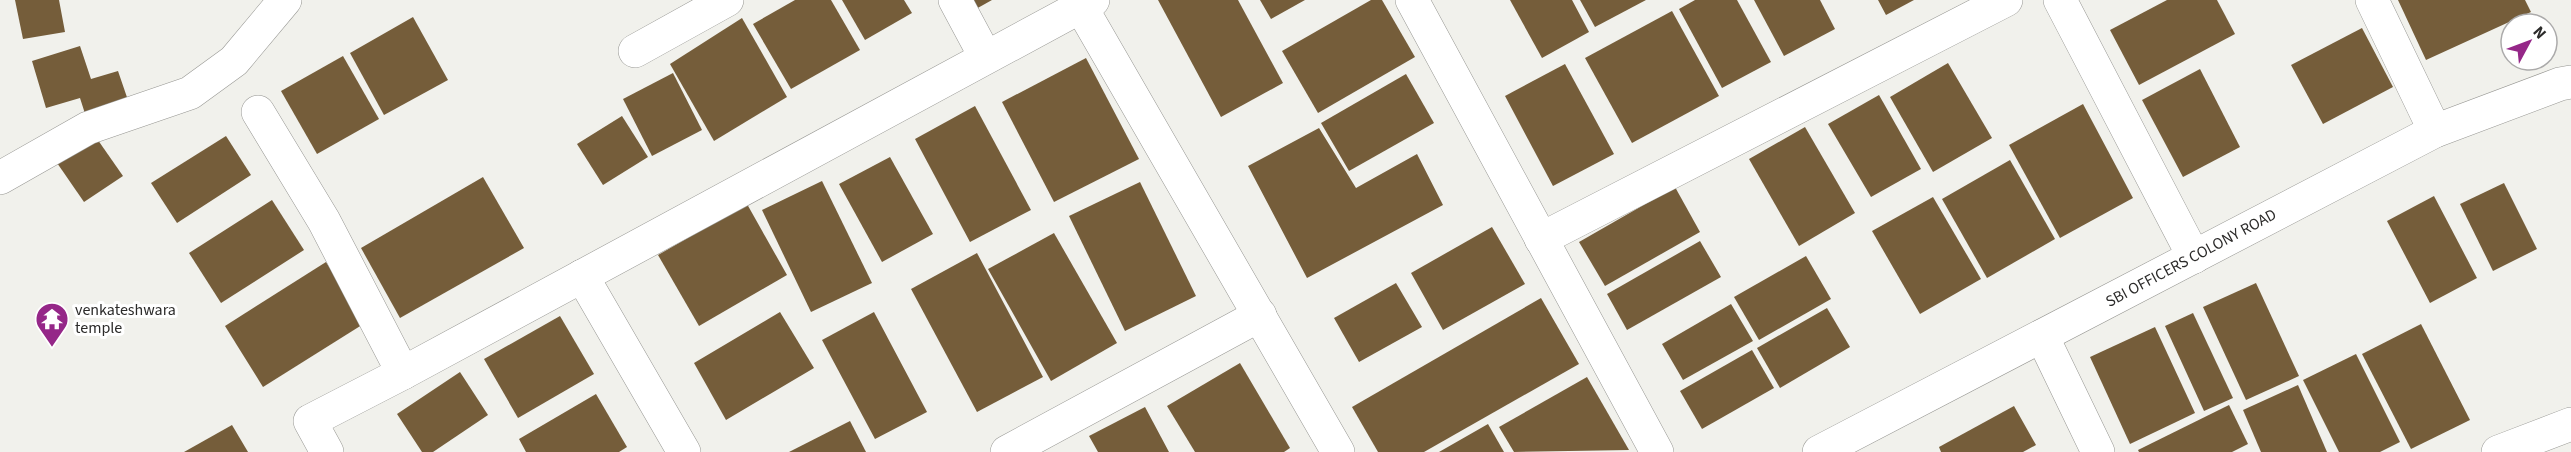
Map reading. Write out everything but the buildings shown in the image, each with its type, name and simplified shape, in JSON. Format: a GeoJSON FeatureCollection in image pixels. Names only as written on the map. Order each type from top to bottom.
{"type":"FeatureCollection","features":[{"type":"Feature","properties":{"kind":"street"},"geometry":{"type":"LineString","coordinates":[[0,178],[88,128],[190,93],[234,61],[285,0]]}},
{"type":"Feature","properties":{"kind":"street"},"geometry":{"type":"LineString","coordinates":[[635,51],[726,0]]}},
{"type":"Feature","properties":{"kind":"street"},"geometry":{"type":"LineString","coordinates":[[955,0],[985,57]]}},
{"type":"Feature","properties":{"kind":"street"},"geometry":{"type":"LineString","coordinates":[[1412,0],[1657,452]]}},
{"type":"Feature","properties":{"kind":"street"},"geometry":{"type":"LineString","coordinates":[[1541,239],[2006,0]]}},
{"type":"Feature","properties":{"kind":"street"},"geometry":{"type":"LineString","coordinates":[[2060,0],[2194,257]]}},
{"type":"Feature","properties":{"kind":"street"},"geometry":{"type":"LineString","coordinates":[[2372,0],[2435,131]]}},
{"type":"Feature","properties":{"kind":"street"},"geometry":{"type":"LineString","coordinates":[[327,452],[309,421],[403,374],[1087,3],[1338,452]]}},
{"type":"Feature","properties":{"kind":"street","name":"SBI OFFICERS COLONY ROAD"},"geometry":{"type":"LineString","coordinates":[[1819,452],[2435,131],[2560,84],[2571,82]]}},
{"type":"Feature","properties":{"kind":"street"},"geometry":{"type":"LineString","coordinates":[[258,112],[324,221],[403,374]]}},
{"type":"Feature","properties":{"kind":"street"},"geometry":{"type":"LineString","coordinates":[[582,276],[684,452]]}},
{"type":"Feature","properties":{"kind":"street"},"geometry":{"type":"LineString","coordinates":[[1007,452],[1260,315]]}},
{"type":"Feature","properties":{"kind":"street"},"geometry":{"type":"LineString","coordinates":[[2042,336],[2098,452]]}},
{"type":"Feature","properties":{"kind":"street"},"geometry":{"type":"LineString","coordinates":[[2498,452],[2571,424]]}},
{"type":"Feature","properties":{"kind":"place","name":"venkateshwara temple"},"geometry":{"type":"Point","coordinates":[52,348]}}]}
